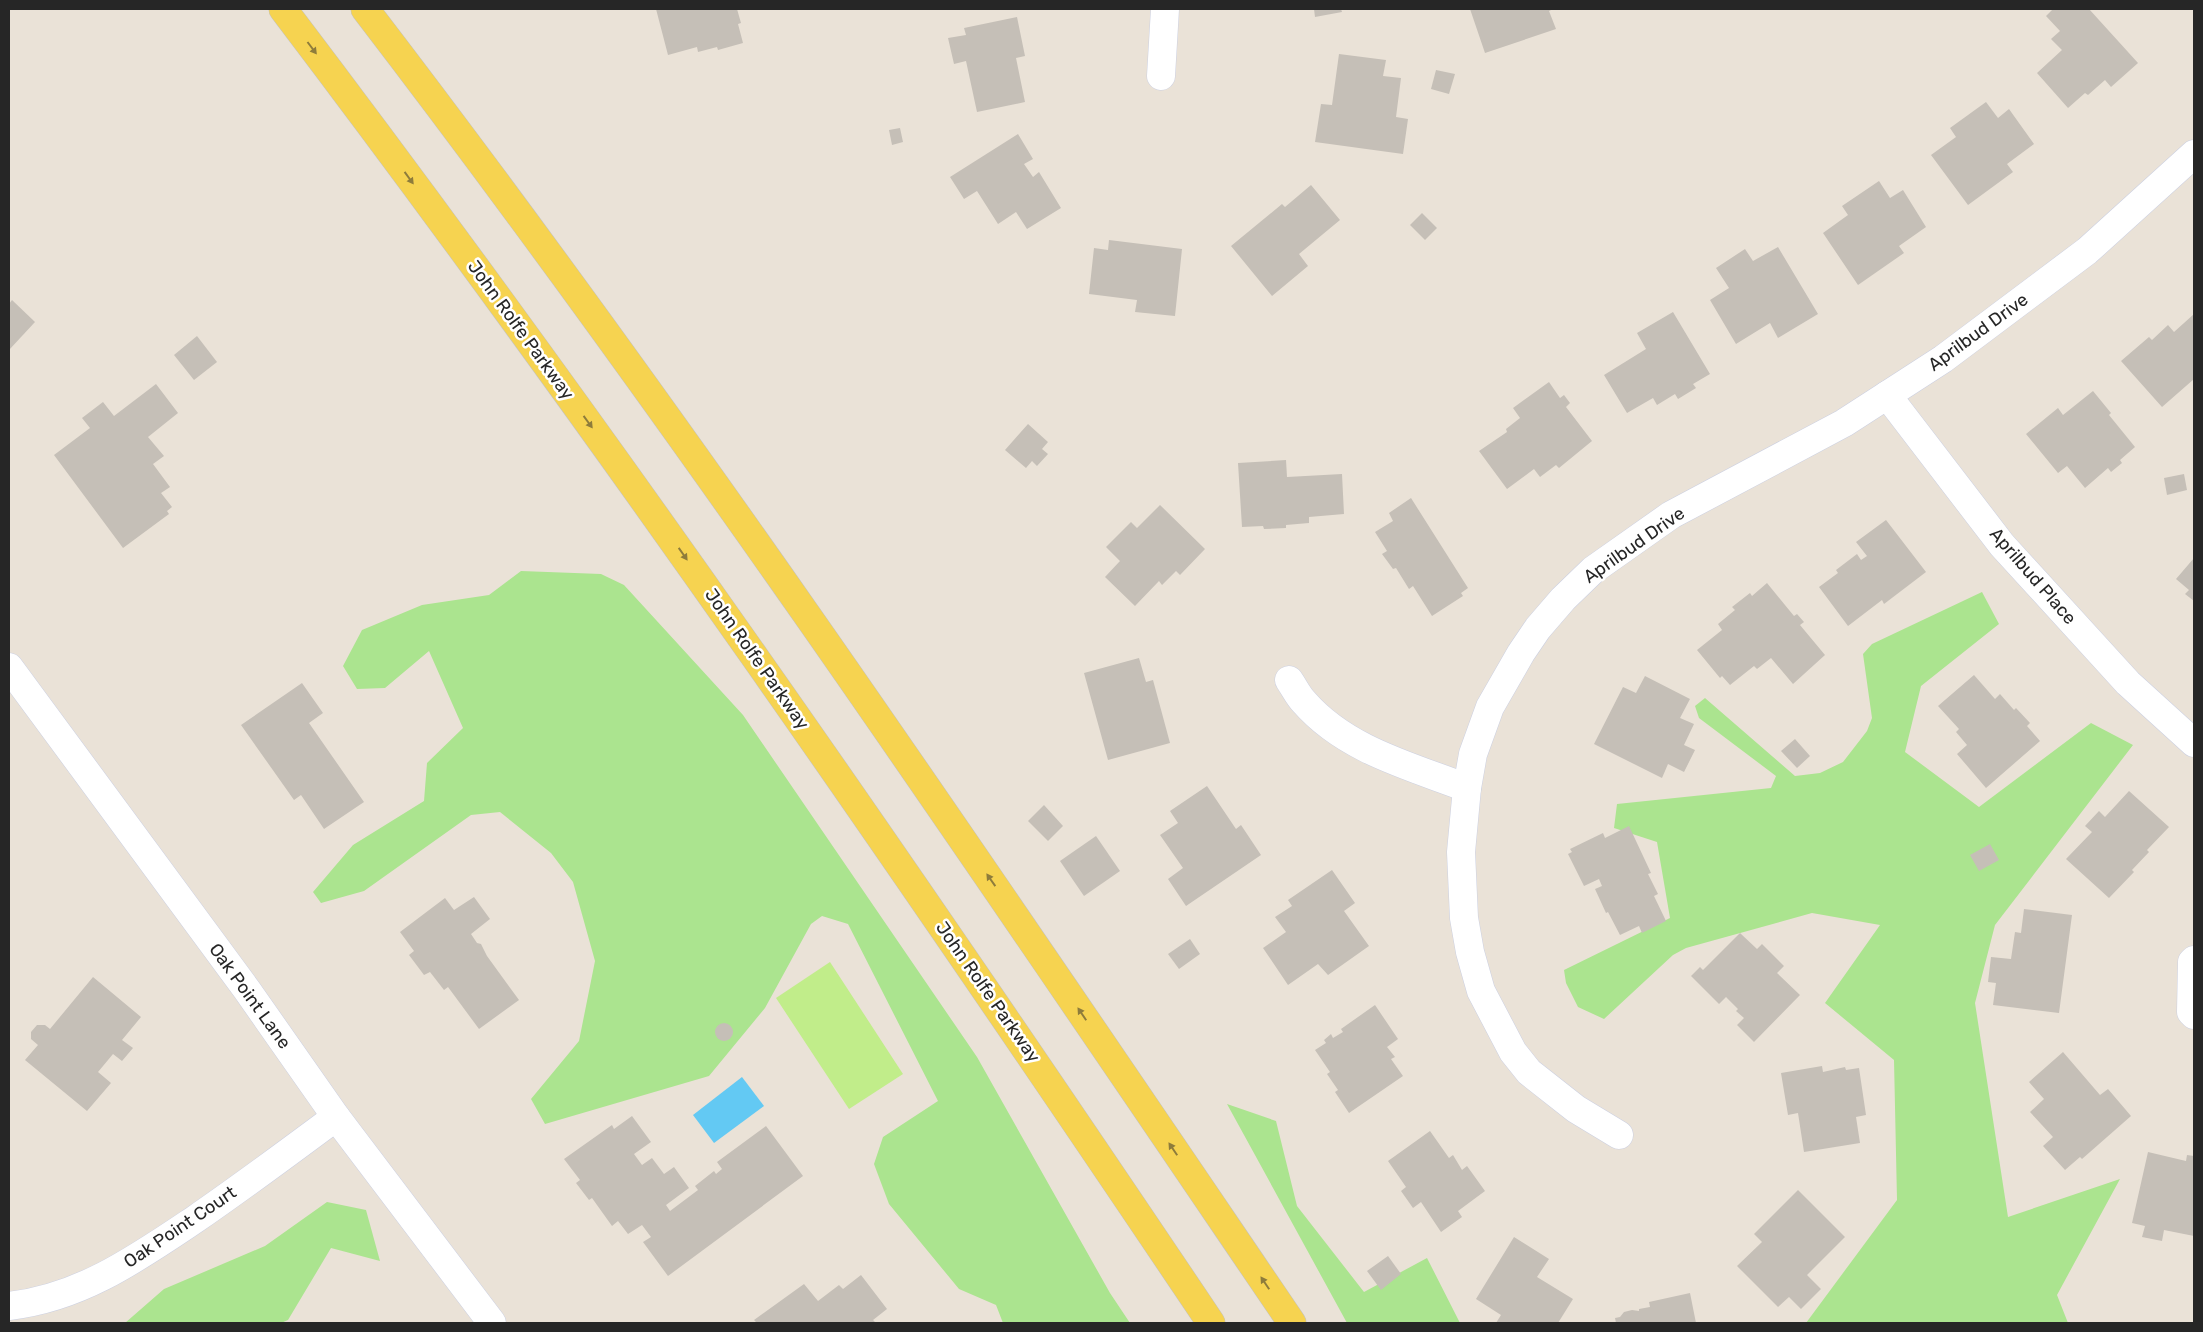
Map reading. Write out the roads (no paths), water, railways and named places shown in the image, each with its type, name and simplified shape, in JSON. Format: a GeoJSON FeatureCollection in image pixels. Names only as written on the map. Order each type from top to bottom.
{"type":"FeatureCollection","features":[{"type":"Feature","properties":{"kind":"main road","name":"John Rolfe Parkway"},"geometry":{"type":"LineString","coordinates":[[282,9],[383,142],[674,541],[1002,1012],[1212,1323]]}},
{"type":"Feature","properties":{"kind":"main road"},"geometry":{"type":"LineString","coordinates":[[365,9],[585,305],[788,587],[1292,1323]]}},
{"type":"Feature","properties":{"kind":"street"},"geometry":{"type":"LineString","coordinates":[[1161,76],[1165,9]]}},
{"type":"Feature","properties":{"kind":"street","name":"Aprilbud Drive"},"geometry":{"type":"LineString","coordinates":[[1620,1135],[1576,1109],[1529,1072],[1513,1052],[1482,991],[1470,952],[1464,918],[1461,852],[1466,788],[1473,754],[1490,707],[1521,653],[1538,628],[1563,598],[1593,570],[1671,516],[1844,423],[1943,360],[2087,251],[2194,154]]}},
{"type":"Feature","properties":{"kind":"street","name":"Aprilbud Place"},"geometry":{"type":"LineString","coordinates":[[1887,395],[2002,545],[2128,683],[2194,743]]}},
{"type":"Feature","properties":{"kind":"street","name":"Oak Point Lane"},"geometry":{"type":"LineString","coordinates":[[9,667],[247,990],[336,1117],[492,1323]]}},
{"type":"Feature","properties":{"kind":"street"},"geometry":{"type":"LineString","coordinates":[[1289,680],[1304,702],[1341,734],[1363,748],[1466,788]]}},
{"type":"Feature","properties":{"kind":"street"},"geometry":{"type":"LineString","coordinates":[[2194,960],[2192,962],[2191,1012],[2194,1015]]}},
{"type":"Feature","properties":{"kind":"street","name":"Oak Point Court"},"geometry":{"type":"LineString","coordinates":[[9,1306],[25,1304],[82,1287],[133,1261],[214,1206],[336,1117]]}},
{"type":"Feature","properties":{"kind":"water"},"geometry":{"type":"Polygon","coordinates":[[[742,1077],[764,1106],[714,1143],[693,1115],[742,1077]]]}}]}
